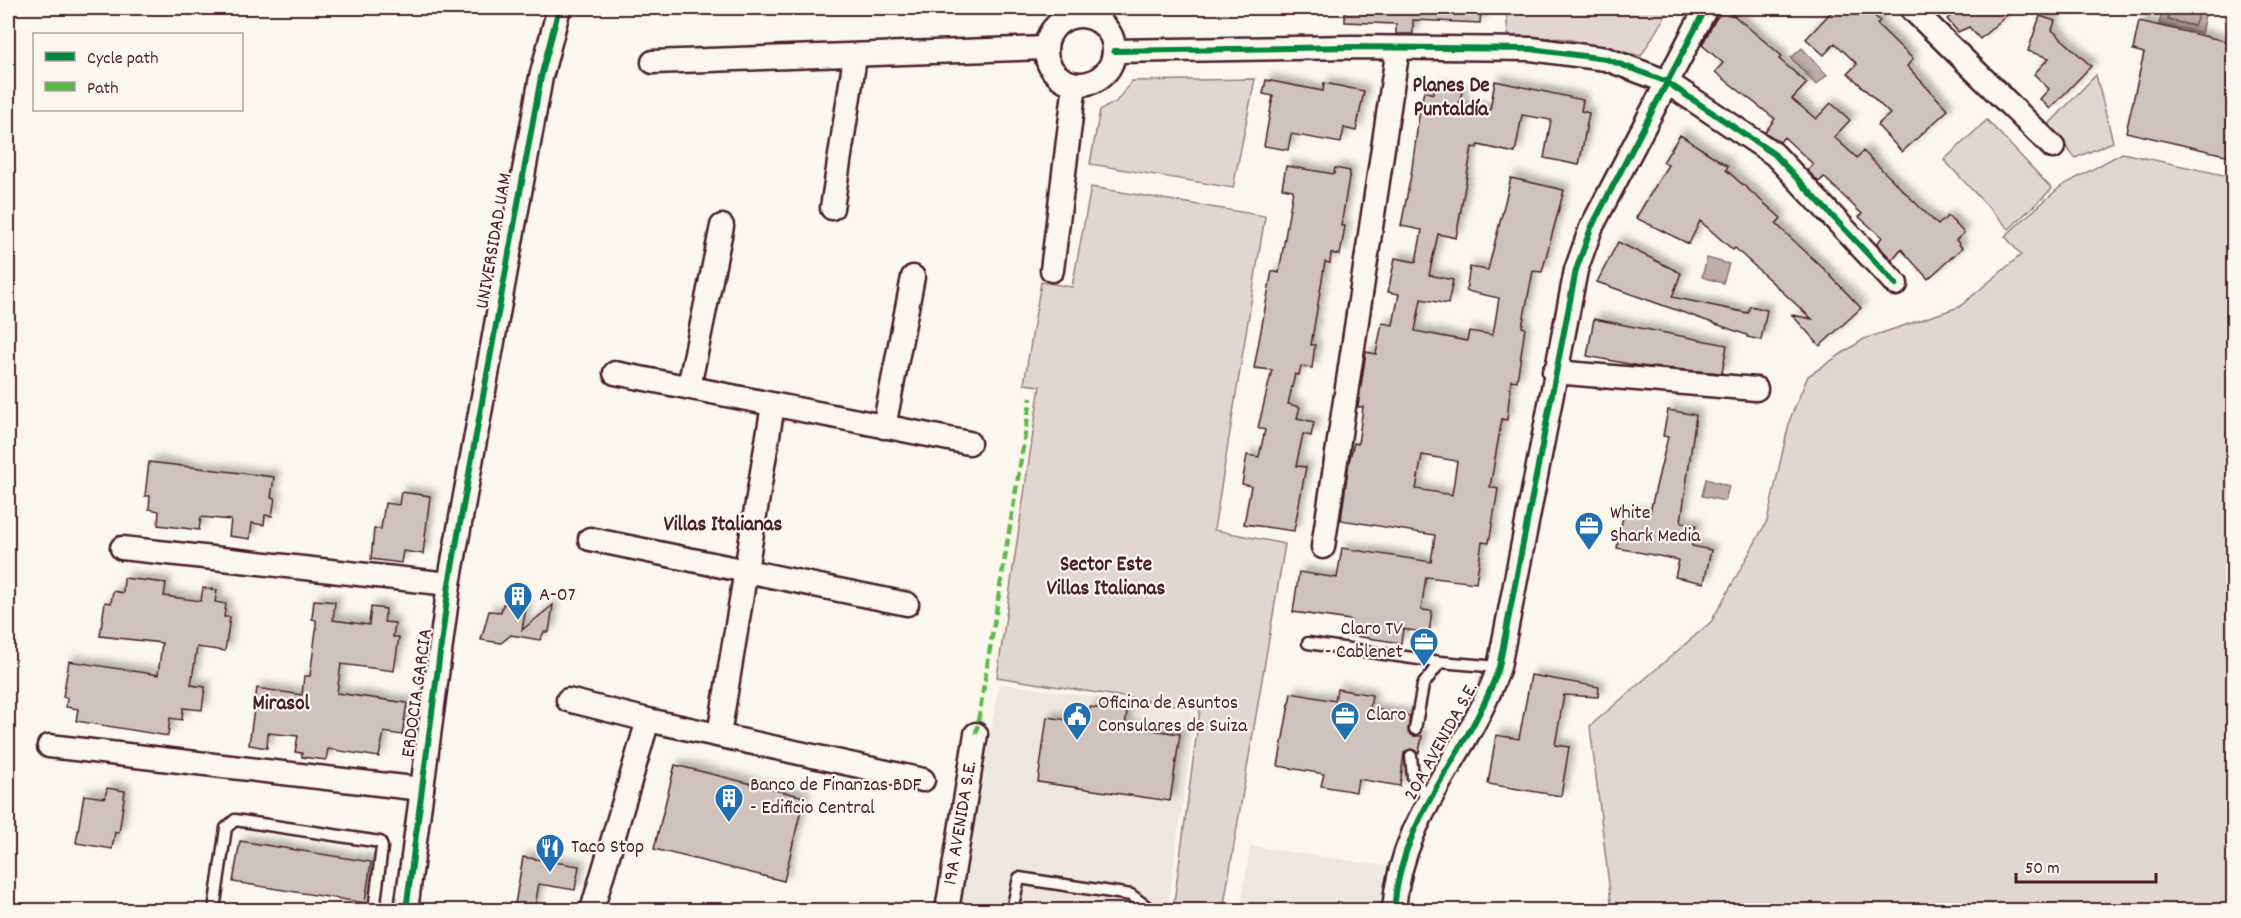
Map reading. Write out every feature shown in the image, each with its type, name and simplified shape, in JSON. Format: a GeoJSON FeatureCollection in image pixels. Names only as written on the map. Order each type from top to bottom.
{"type":"FeatureCollection","features":[{"type":"Feature","properties":{"kind":"street","name":"UNIVERSIDAD UAM"},"geometry":{"type":"LineString","coordinates":[[469,481],[541,77],[560,8]]}},
{"type":"Feature","properties":{"kind":"street","name":"20A AVENIDA S.E."},"geometry":{"type":"LineString","coordinates":[[1394,910],[1402,858],[1428,800],[1445,776],[1488,699],[1499,667],[1554,372],[1576,270],[1591,228],[1665,81],[1706,8]]}},
{"type":"Feature","properties":{"kind":"street"},"geometry":{"type":"LineString","coordinates":[[1911,8],[2054,147]]}},
{"type":"Feature","properties":{"kind":"street"},"geometry":{"type":"LineString","coordinates":[[1075,17],[1087,17],[1107,29],[1114,51],[1106,72],[1087,84],[1075,84],[1059,78],[1049,65],[1046,48],[1054,27],[1075,17]]}},
{"type":"Feature","properties":{"kind":"street"},"geometry":{"type":"LineString","coordinates":[[653,62],[855,57],[1046,48]]}},
{"type":"Feature","properties":{"kind":"street"},"geometry":{"type":"LineString","coordinates":[[1323,547],[1398,48]]}},
{"type":"Feature","properties":{"kind":"street"},"geometry":{"type":"LineString","coordinates":[[1114,51],[1532,49],[1606,59],[1665,81],[1774,154],[1896,284]]}},
{"type":"Feature","properties":{"kind":"street"},"geometry":{"type":"LineString","coordinates":[[832,208],[855,57]]}},
{"type":"Feature","properties":{"kind":"street"},"geometry":{"type":"LineString","coordinates":[[1052,270],[1075,84]]}},
{"type":"Feature","properties":{"kind":"street"},"geometry":{"type":"LineString","coordinates":[[689,387],[722,226]]}},
{"type":"Feature","properties":{"kind":"street"},"geometry":{"type":"LineString","coordinates":[[884,427],[913,277]]}},
{"type":"Feature","properties":{"kind":"street"},"geometry":{"type":"LineString","coordinates":[[1554,372],[1756,389]]}},
{"type":"Feature","properties":{"kind":"street"},"geometry":{"type":"LineString","coordinates":[[615,373],[969,443]]}},
{"type":"Feature","properties":{"kind":"street"},"geometry":{"type":"LineString","coordinates":[[718,735],[772,405]]}},
{"type":"Feature","properties":{"kind":"street","name":"ERDOCIA GARCIA"},"geometry":{"type":"LineString","coordinates":[[406,910],[449,584],[469,481]]}},
{"type":"Feature","properties":{"kind":"street"},"geometry":{"type":"LineString","coordinates":[[590,539],[907,604]]}},
{"type":"Feature","properties":{"kind":"street"},"geometry":{"type":"LineString","coordinates":[[122,548],[449,584]]}},
{"type":"Feature","properties":{"kind":"street"},"geometry":{"type":"LineString","coordinates":[[568,700],[648,720],[923,780]]}},
{"type":"Feature","properties":{"kind":"street"},"geometry":{"type":"LineString","coordinates":[[592,910],[648,720]]}},
{"type":"Feature","properties":{"kind":"street","name":"19A AVENIDA S.E."},"geometry":{"type":"LineString","coordinates":[[947,910],[976,734]]}},
{"type":"Feature","properties":{"kind":"street"},"geometry":{"type":"LineString","coordinates":[[48,747],[422,789]]}},
{"type":"Feature","properties":{"kind":"lane"},"geometry":{"type":"LineString","coordinates":[[1308,642],[1440,662],[1499,667]]}},
{"type":"Feature","properties":{"kind":"lane"},"geometry":{"type":"LineString","coordinates":[[1415,729],[1423,685],[1440,662]]}},
{"type":"Feature","properties":{"kind":"lane"},"geometry":{"type":"LineString","coordinates":[[1411,756],[1413,777],[1428,800]]}},
{"type":"Feature","properties":{"kind":"lane"},"geometry":{"type":"LineString","coordinates":[[213,910],[226,828],[235,820],[380,842],[382,847],[374,910]]}},
{"type":"Feature","properties":{"kind":"lane"},"geometry":{"type":"LineString","coordinates":[[1012,910],[1019,878],[1131,896],[1146,906],[1146,910]]}},
{"type":"Feature","properties":{"kind":"shaded area"},"geometry":{"type":"Polygon","coordinates":[[[1506,8],[1670,8],[1641,56],[1567,39],[1508,35],[1506,8]]]}},
{"type":"Feature","properties":{"kind":"shaded area"},"geometry":{"type":"Polygon","coordinates":[[[2096,75],[2113,142],[2075,158],[2049,124],[2096,75]]]}},
{"type":"Feature","properties":{"kind":"shaded area"},"geometry":{"type":"Polygon","coordinates":[[[1255,79],[1233,188],[1090,164],[1100,110],[1116,102],[1132,81],[1255,79]]]}},
{"type":"Feature","properties":{"kind":"shaded area"},"geometry":{"type":"Polygon","coordinates":[[[1987,120],[2052,189],[2009,229],[1944,160],[1987,120]]]}},
{"type":"Feature","properties":{"kind":"shaded area"},"geometry":{"type":"Polygon","coordinates":[[[2122,153],[2233,177],[2233,910],[1612,910],[1590,726],[1711,622],[1767,521],[1790,419],[1808,376],[1864,339],[1959,307],[2021,255],[2005,236],[2060,187],[2122,153]]]}},
{"type":"Feature","properties":{"kind":"shaded area"},"geometry":{"type":"Polygon","coordinates":[[[1091,187],[1265,216],[1214,530],[1285,544],[1223,910],[1173,910],[1200,709],[997,677],[1040,386],[1024,384],[1041,282],[1072,287],[1091,187]]]}},
{"type":"Feature","properties":{"kind":"shaded area"},"geometry":{"type":"Polygon","coordinates":[[[999,683],[1196,712],[1167,910],[960,910],[999,683]]]}},
{"type":"Feature","properties":{"kind":"shaded area"},"geometry":{"type":"Polygon","coordinates":[[[1250,846],[1386,866],[1381,910],[1240,910],[1250,846]]]}},
{"type":"Feature","properties":{"kind":"water"},"geometry":{"type":"Polygon","coordinates":[[[2163,8],[2206,11],[2201,33],[2159,24],[2163,8]]]}},
{"type":"Feature","properties":{"kind":"water"},"geometry":{"type":"Polygon","coordinates":[[[1802,48],[1827,75],[1816,85],[1791,58],[1802,48]]]}},
{"type":"Feature","properties":{"kind":"water"},"geometry":{"type":"Polygon","coordinates":[[[1707,258],[1729,264],[1723,283],[1702,277],[1707,258]]]}},
{"type":"Feature","properties":{"kind":"water"},"geometry":{"type":"Polygon","coordinates":[[[1706,479],[1729,486],[1725,501],[1702,496],[1706,479]]]}},
{"type":"Feature","properties":{"kind":"building"},"geometry":{"type":"Polygon","coordinates":[[[1345,8],[1481,8],[1480,23],[1413,20],[1413,34],[1396,34],[1396,24],[1345,22],[1345,8]]]}},
{"type":"Feature","properties":{"kind":"building"},"geometry":{"type":"Polygon","coordinates":[[[1725,8],[1782,56],[1779,59],[1807,83],[1792,99],[1816,119],[1831,103],[1850,120],[1834,137],[1857,158],[1863,151],[1938,225],[1948,216],[1964,233],[1956,240],[1962,248],[1928,279],[1901,249],[1892,260],[1877,244],[1882,237],[1859,217],[1862,214],[1824,177],[1819,182],[1807,170],[1813,164],[1784,137],[1780,142],[1765,132],[1775,119],[1715,72],[1723,63],[1702,45],[1716,19],[1725,8]]]}},
{"type":"Feature","properties":{"kind":"building"},"geometry":{"type":"Polygon","coordinates":[[[1835,8],[1866,8],[1880,21],[1877,24],[1913,59],[1907,66],[1948,110],[1902,152],[1877,125],[1890,114],[1848,73],[1857,64],[1835,43],[1824,55],[1806,39],[1835,8]]]}},
{"type":"Feature","properties":{"kind":"building"},"geometry":{"type":"Polygon","coordinates":[[[1960,8],[2015,8],[1980,39],[1969,27],[1958,32],[1947,19],[1960,8]]]}},
{"type":"Feature","properties":{"kind":"building"},"geometry":{"type":"Polygon","coordinates":[[[2040,16],[2055,21],[2052,30],[2091,66],[2050,109],[2040,99],[2049,89],[2034,74],[2049,58],[2028,51],[2040,16]]]}},
{"type":"Feature","properties":{"kind":"building"},"geometry":{"type":"Polygon","coordinates":[[[2139,21],[2234,43],[2234,157],[2126,132],[2144,53],[2133,50],[2139,21]]]}},
{"type":"Feature","properties":{"kind":"building"},"geometry":{"type":"Polygon","coordinates":[[[1266,80],[1323,91],[1324,83],[1364,91],[1356,131],[1344,128],[1341,143],[1291,134],[1288,150],[1264,146],[1273,96],[1263,94],[1266,80]]]}},
{"type":"Feature","properties":{"kind":"building"},"geometry":{"type":"Polygon","coordinates":[[[1495,81],[1583,100],[1581,111],[1589,113],[1579,165],[1544,158],[1551,120],[1522,115],[1515,153],[1478,145],[1477,148],[1472,147],[1456,238],[1438,234],[1429,275],[1453,280],[1448,304],[1421,299],[1415,331],[1467,341],[1469,331],[1493,335],[1499,298],[1466,291],[1470,267],[1488,270],[1511,178],[1564,190],[1542,272],[1533,271],[1522,327],[1525,328],[1517,381],[1511,380],[1507,420],[1502,419],[1490,487],[1498,489],[1489,543],[1482,542],[1476,583],[1426,577],[1421,610],[1432,611],[1429,633],[1403,629],[1401,643],[1348,635],[1350,620],[1293,612],[1299,572],[1337,578],[1342,548],[1431,562],[1435,535],[1341,520],[1349,462],[1354,443],[1358,444],[1363,407],[1358,407],[1366,352],[1376,354],[1382,323],[1393,325],[1399,294],[1388,292],[1395,258],[1416,262],[1422,230],[1401,226],[1424,91],[1433,94],[1435,85],[1462,92],[1459,102],[1490,110],[1495,81]],[[1422,455],[1416,489],[1452,495],[1457,461],[1422,455]]]}},
{"type":"Feature","properties":{"kind":"building"},"geometry":{"type":"Polygon","coordinates":[[[1680,135],[1728,166],[1726,170],[1781,218],[1776,224],[1861,308],[1820,346],[1792,315],[1812,319],[1735,248],[1733,250],[1700,221],[1689,244],[1636,218],[1668,165],[1663,162],[1680,135]]]}},
{"type":"Feature","properties":{"kind":"building"},"geometry":{"type":"Polygon","coordinates":[[[1286,166],[1334,174],[1335,168],[1350,171],[1341,226],[1345,226],[1340,255],[1331,253],[1330,263],[1325,262],[1311,345],[1315,345],[1312,368],[1301,366],[1299,375],[1295,374],[1288,404],[1300,407],[1297,418],[1314,422],[1311,436],[1303,434],[1296,466],[1306,467],[1294,531],[1244,524],[1251,486],[1242,484],[1247,455],[1259,457],[1265,430],[1258,428],[1272,370],[1254,368],[1272,271],[1279,273],[1293,190],[1282,188],[1286,166]]]}},
{"type":"Feature","properties":{"kind":"building"},"geometry":{"type":"Polygon","coordinates":[[[1618,242],[1681,273],[1672,297],[1748,313],[1750,306],[1767,310],[1761,340],[1747,337],[1747,335],[1597,282],[1618,242]]]}},
{"type":"Feature","properties":{"kind":"building"},"geometry":{"type":"Polygon","coordinates":[[[1594,319],[1727,345],[1722,373],[1639,366],[1587,356],[1594,319]]]}},
{"type":"Feature","properties":{"kind":"building"},"geometry":{"type":"Polygon","coordinates":[[[1668,410],[1696,415],[1681,522],[1696,525],[1692,546],[1711,550],[1704,583],[1675,577],[1679,560],[1617,548],[1624,511],[1649,516],[1668,437],[1663,436],[1668,410]]]}},
{"type":"Feature","properties":{"kind":"building"},"geometry":{"type":"Polygon","coordinates":[[[149,462],[274,477],[271,498],[275,498],[272,516],[265,515],[264,525],[252,523],[250,539],[229,536],[231,520],[201,517],[199,530],[158,525],[159,511],[149,509],[150,496],[145,496],[149,462]]]}},
{"type":"Feature","properties":{"kind":"building"},"geometry":{"type":"Polygon","coordinates":[[[401,492],[430,496],[423,554],[403,551],[401,563],[371,559],[374,529],[381,529],[385,503],[399,505],[401,492]]]}},
{"type":"Feature","properties":{"kind":"building"},"geometry":{"type":"Polygon","coordinates":[[[124,578],[166,583],[164,596],[201,601],[203,588],[217,590],[215,602],[226,604],[224,617],[230,617],[225,651],[197,647],[191,685],[205,687],[202,710],[183,708],[182,720],[170,718],[168,736],[76,721],[78,709],[66,707],[67,698],[63,697],[69,661],[158,675],[162,643],[100,636],[105,602],[111,603],[113,591],[123,593],[124,578]]]}},
{"type":"Feature","properties":{"kind":"building"},"geometry":{"type":"Polygon","coordinates":[[[314,600],[335,602],[333,620],[369,625],[371,607],[386,609],[384,622],[395,623],[393,637],[399,637],[394,671],[341,664],[337,693],[407,703],[402,735],[384,732],[379,757],[328,749],[326,760],[302,757],[302,753],[295,752],[298,736],[268,733],[267,748],[249,745],[257,688],[302,695],[304,676],[310,676],[316,630],[316,620],[312,619],[314,600]]]}},
{"type":"Feature","properties":{"kind":"building","name":"A-07"},"geometry":{"type":"Polygon","coordinates":[[[503,604],[526,608],[522,630],[553,605],[549,632],[544,632],[540,640],[511,635],[501,643],[481,640],[489,611],[501,612],[503,604]]]}},
{"type":"Feature","properties":{"kind":"building"},"geometry":{"type":"Polygon","coordinates":[[[1531,675],[1599,687],[1598,697],[1564,695],[1555,745],[1569,747],[1561,796],[1488,784],[1496,735],[1519,739],[1531,675]]]}},
{"type":"Feature","properties":{"kind":"building","name":"Claro"},"geometry":{"type":"Polygon","coordinates":[[[1337,689],[1372,695],[1370,708],[1410,716],[1408,732],[1413,736],[1422,736],[1419,753],[1411,749],[1404,753],[1400,786],[1358,779],[1356,792],[1321,786],[1324,774],[1278,766],[1291,693],[1335,701],[1337,689]]]}},
{"type":"Feature","properties":{"kind":"building"},"geometry":{"type":"Polygon","coordinates":[[[1090,707],[1127,712],[1125,726],[1180,734],[1170,801],[1038,782],[1047,717],[1088,723],[1090,707]]]}},
{"type":"Feature","properties":{"kind":"building","name":"Banco de Finanzas BDF - Edificio Central"},"geometry":{"type":"Polygon","coordinates":[[[675,765],[804,797],[784,881],[654,849],[675,765]]]}},
{"type":"Feature","properties":{"kind":"building"},"geometry":{"type":"Polygon","coordinates":[[[107,788],[125,791],[119,833],[115,832],[112,849],[76,843],[84,795],[105,798],[107,788]]]}},
{"type":"Feature","properties":{"kind":"building"},"geometry":{"type":"Polygon","coordinates":[[[240,841],[371,862],[365,903],[233,882],[240,841]]]}},
{"type":"Feature","properties":{"kind":"building"},"geometry":{"type":"Polygon","coordinates":[[[523,857],[579,866],[575,890],[539,884],[534,910],[514,910],[523,857]]]}},
{"type":"Feature","properties":{"kind":"marked path"},"geometry":{"type":"LineString","coordinates":[[976,734],[1031,398]]}},
{"type":"Feature","properties":{"kind":"cycle path"},"geometry":{"type":"LineString","coordinates":[[406,910],[449,584],[541,77],[559,8]]}},
{"type":"Feature","properties":{"kind":"cycle path"},"geometry":{"type":"LineString","coordinates":[[1394,910],[1399,875],[1409,843],[1422,814],[1471,729],[1499,667],[1576,270],[1591,228],[1706,8]]}},
{"type":"Feature","properties":{"kind":"cycle path"},"geometry":{"type":"LineString","coordinates":[[1114,51],[1351,47],[1531,49],[1606,59],[1665,81],[1774,154],[1896,284]]}},
{"type":"Feature","properties":{"kind":"place","name":"White Shark Media"},"geometry":{"type":"Point","coordinates":[1589,552]}},
{"type":"Feature","properties":{"kind":"place","name":"A-07"},"geometry":{"type":"Point","coordinates":[518,622]}},
{"type":"Feature","properties":{"kind":"place","name":"Claro TV - Cablenet"},"geometry":{"type":"Point","coordinates":[1424,668]}},
{"type":"Feature","properties":{"kind":"place","name":"Oficina de Asuntos Consulares de Suiza"},"geometry":{"type":"Point","coordinates":[1077,742]}},
{"type":"Feature","properties":{"kind":"place","name":"Claro"},"geometry":{"type":"Point","coordinates":[1345,742]}},
{"type":"Feature","properties":{"kind":"place","name":"Banco de Finanzas BDF - Edificio Central"},"geometry":{"type":"Point","coordinates":[729,824]}},
{"type":"Feature","properties":{"kind":"place","name":"Taco Stop"},"geometry":{"type":"Point","coordinates":[550,874]}},
{"type":"Feature","properties":{"kind":"district","name":"Planes De Puntaldía"},"geometry":{"type":"Point","coordinates":[1451,99]}},
{"type":"Feature","properties":{"kind":"district","name":"Villas Italianas"},"geometry":{"type":"Point","coordinates":[723,526]}},
{"type":"Feature","properties":{"kind":"district","name":"Sector Este Villas Italianas"},"geometry":{"type":"Point","coordinates":[1106,578]}},
{"type":"Feature","properties":{"kind":"district","name":"Mirasol"},"geometry":{"type":"Point","coordinates":[281,705]}}]}
